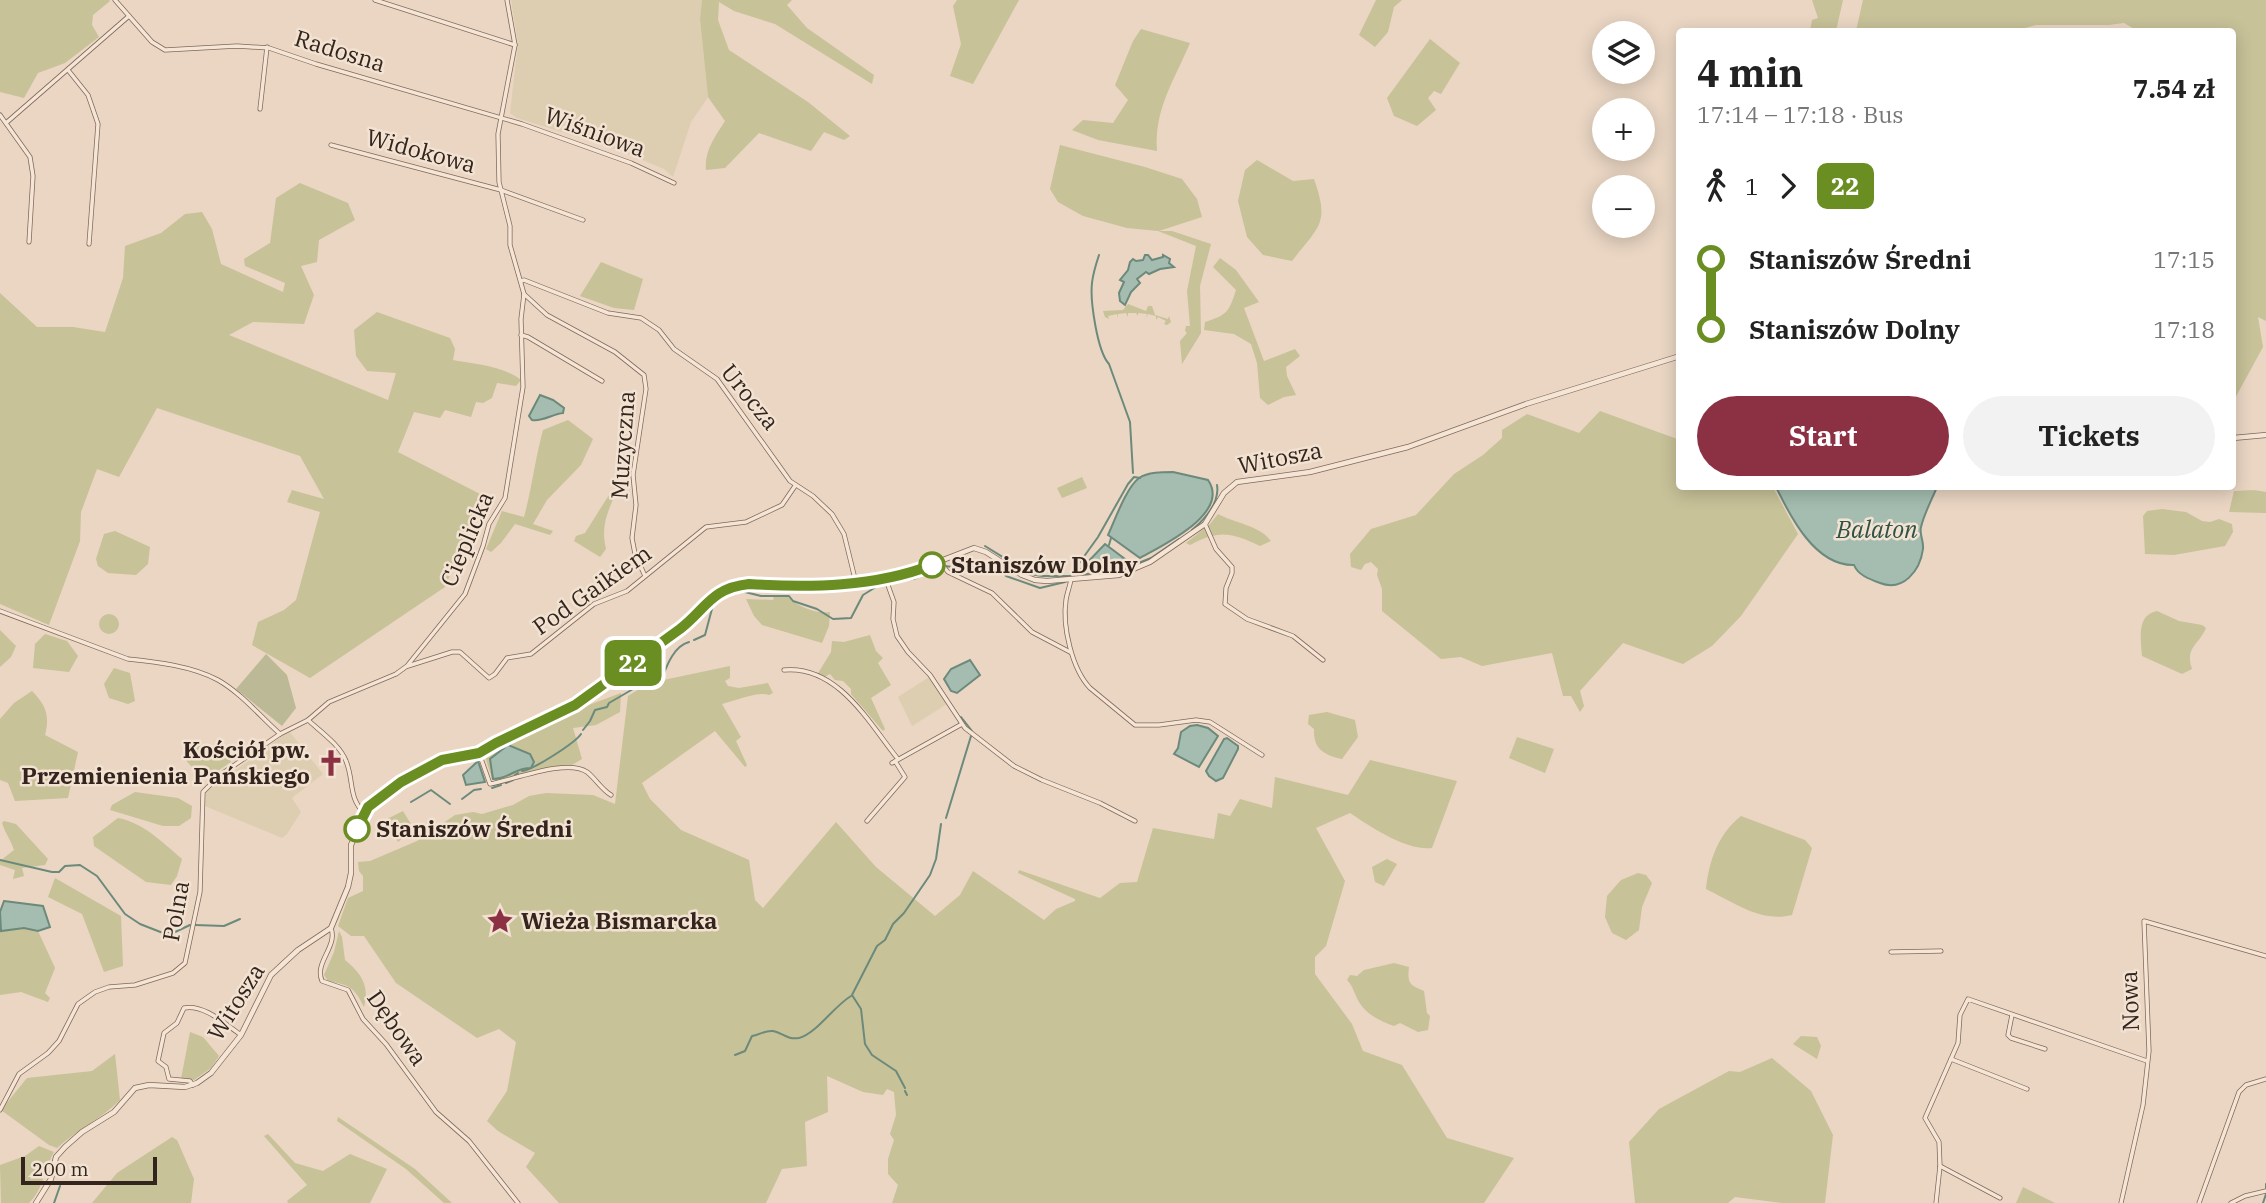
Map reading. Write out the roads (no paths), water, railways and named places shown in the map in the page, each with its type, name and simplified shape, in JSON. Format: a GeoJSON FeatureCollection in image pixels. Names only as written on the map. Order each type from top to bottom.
{"type":"FeatureCollection","features":[{"type":"Feature","properties":{"kind":"street"},"geometry":{"type":"LineString","coordinates":[[6,123],[129,16],[115,0]]}},
{"type":"Feature","properties":{"kind":"street"},"geometry":{"type":"LineString","coordinates":[[375,0],[515,45],[507,0]]}},
{"type":"Feature","properties":{"kind":"street","name":"Radosna"},"geometry":{"type":"LineString","coordinates":[[129,16],[152,42],[165,50],[267,47],[316,64],[501,117]]}},
{"type":"Feature","properties":{"kind":"street","name":"Cieplicka"},"geometry":{"type":"LineString","coordinates":[[280,734],[308,720],[329,702],[396,674],[407,666],[465,594],[489,524],[505,498],[523,387],[521,335],[524,294],[510,245],[510,226],[501,190],[497,141],[515,45]]}},
{"type":"Feature","properties":{"kind":"street"},"geometry":{"type":"LineString","coordinates":[[260,109],[267,47]]}},
{"type":"Feature","properties":{"kind":"street"},"geometry":{"type":"LineString","coordinates":[[68,70],[88,95],[98,124],[89,244]]}},
{"type":"Feature","properties":{"kind":"street"},"geometry":{"type":"LineString","coordinates":[[0,115],[30,157],[33,176],[29,242]]}},
{"type":"Feature","properties":{"kind":"street","name":"Wiśniowa"},"geometry":{"type":"LineString","coordinates":[[501,117],[631,163],[674,183]]}},
{"type":"Feature","properties":{"kind":"street","name":"Widokowa"},"geometry":{"type":"LineString","coordinates":[[331,145],[501,190],[583,220]]}},
{"type":"Feature","properties":{"kind":"street","name":"Urocza"},"geometry":{"type":"LineString","coordinates":[[521,281],[608,313],[633,316],[651,323],[674,349],[717,379],[795,486],[818,499],[836,520],[845,538],[856,583]]}},
{"type":"Feature","properties":{"kind":"street","name":"Muzyczna"},"geometry":{"type":"LineString","coordinates":[[524,294],[547,315],[615,352],[644,375],[646,389],[633,475],[636,505],[632,538],[635,554],[645,576]]}},
{"type":"Feature","properties":{"kind":"street"},"geometry":{"type":"LineString","coordinates":[[521,335],[601,381]]}},
{"type":"Feature","properties":{"kind":"street","name":"Witosza"},"geometry":{"type":"LineString","coordinates":[[193,1085],[211,1073],[241,1035],[271,975],[298,950],[331,928],[348,887],[351,845],[368,807],[401,782],[431,765],[442,760],[479,753],[575,705],[680,629],[709,599],[724,590],[735,585],[749,584],[856,583],[918,570],[974,548],[982,550],[1022,575],[1035,579],[1119,575],[1138,568],[1182,542],[1205,524],[1228,487],[1237,482],[1310,472],[1408,447],[1526,404],[1676,357]]}},
{"type":"Feature","properties":{"kind":"street"},"geometry":{"type":"LineString","coordinates":[[2236,438],[2266,435]]}},
{"type":"Feature","properties":{"kind":"street","name":"Pod Gaikiem"},"geometry":{"type":"LineString","coordinates":[[407,666],[460,652],[466,655],[482,674],[489,677],[495,674],[507,658],[531,654],[582,612],[598,602],[621,594],[706,527],[713,524],[743,523],[779,507],[795,486]]}},
{"type":"Feature","properties":{"kind":"street"},"geometry":{"type":"LineString","coordinates":[[1205,524],[1216,549],[1232,567],[1226,587],[1226,604],[1247,619],[1293,636],[1323,660]]}},
{"type":"Feature","properties":{"kind":"street"},"geometry":{"type":"LineString","coordinates":[[939,561],[948,572],[992,593],[1026,628],[1070,652]]}},
{"type":"Feature","properties":{"kind":"street"},"geometry":{"type":"LineString","coordinates":[[885,577],[894,602],[893,620],[897,636],[930,675],[962,724],[1014,766],[1101,803],[1135,821]]}},
{"type":"Feature","properties":{"kind":"street"},"geometry":{"type":"LineString","coordinates":[[1070,579],[1065,610],[1070,652],[1087,685],[1122,717],[1135,725],[1196,720],[1210,722],[1262,755]]}},
{"type":"Feature","properties":{"kind":"street"},"geometry":{"type":"LineString","coordinates":[[0,611],[128,659],[189,670],[219,681],[280,734]]}},
{"type":"Feature","properties":{"kind":"street"},"geometry":{"type":"LineString","coordinates":[[784,670],[805,673],[837,686],[850,697],[904,773],[903,779],[867,821]]}},
{"type":"Feature","properties":{"kind":"street"},"geometry":{"type":"LineString","coordinates":[[308,720],[345,758],[352,794],[357,806],[364,813]]}},
{"type":"Feature","properties":{"kind":"street"},"geometry":{"type":"LineString","coordinates":[[895,761],[962,724]]}},
{"type":"Feature","properties":{"kind":"street","name":"Polna"},"geometry":{"type":"LineString","coordinates":[[0,1110],[19,1074],[59,1041],[78,1004],[95,992],[109,987],[135,985],[173,973],[185,963],[200,891],[203,792],[220,775],[280,734]]}},
{"type":"Feature","properties":{"kind":"street"},"geometry":{"type":"LineString","coordinates":[[479,753],[490,784],[532,774],[576,768],[588,773],[611,795]]}},
{"type":"Feature","properties":{"kind":"street","name":"Nowa"},"geometry":{"type":"LineString","coordinates":[[2122,1203],[2143,1105],[2148,1061],[2144,921],[2266,956]]}},
{"type":"Feature","properties":{"kind":"street","name":"Dębowa"},"geometry":{"type":"LineString","coordinates":[[331,928],[334,934],[320,968],[322,981],[348,990],[363,1019],[386,1044],[436,1112],[474,1148],[518,1203]]}},
{"type":"Feature","properties":{"kind":"street"},"geometry":{"type":"LineString","coordinates":[[1891,952],[1941,951]]}},
{"type":"Feature","properties":{"kind":"street"},"geometry":{"type":"LineString","coordinates":[[1936,1203],[1940,1166],[1939,1142],[1925,1118],[1959,1038],[1960,1015],[1968,999],[2148,1061]]}},
{"type":"Feature","properties":{"kind":"street"},"geometry":{"type":"LineString","coordinates":[[193,1085],[190,1081],[169,1079],[166,1067],[158,1061],[164,1033],[177,1023],[184,1008],[212,1015],[241,1035]]}},
{"type":"Feature","properties":{"kind":"street"},"geometry":{"type":"LineString","coordinates":[[2012,1014],[2008,1035],[2045,1049]]}},
{"type":"Feature","properties":{"kind":"street"},"geometry":{"type":"LineString","coordinates":[[1951,1059],[2026,1089]]}},
{"type":"Feature","properties":{"kind":"street"},"geometry":{"type":"LineString","coordinates":[[2199,1203],[2239,1092],[2246,1084],[2266,1079]]}},
{"type":"Feature","properties":{"kind":"street"},"geometry":{"type":"LineString","coordinates":[[36,1203],[51,1179],[56,1157],[82,1132],[114,1112],[135,1088],[193,1085]]}},
{"type":"Feature","properties":{"kind":"street"},"geometry":{"type":"LineString","coordinates":[[1940,1166],[2000,1198]]}},
{"type":"Feature","properties":{"kind":"street"},"geometry":{"type":"LineString","coordinates":[[2231,1203],[2266,1191]]}},
{"type":"Feature","properties":{"kind":"water"},"geometry":{"type":"Polygon","coordinates":[[[1145,255],[1152,260],[1163,255],[1170,259],[1169,263],[1174,267],[1149,274],[1146,272],[1137,279],[1140,283],[1131,292],[1125,305],[1120,301],[1119,293],[1124,282],[1120,280],[1133,259],[1143,260],[1145,255]]]}},
{"type":"Feature","properties":{"kind":"water"},"geometry":{"type":"Polygon","coordinates":[[[540,395],[564,408],[563,413],[532,420],[529,416],[540,395]]]}},
{"type":"Feature","properties":{"kind":"water"},"geometry":{"type":"Polygon","coordinates":[[[1173,472],[1208,480],[1213,492],[1210,504],[1203,516],[1191,526],[1140,558],[1108,535],[1125,496],[1139,478],[1151,473],[1173,472]]]}},
{"type":"Feature","properties":{"kind":"water","name":"Balaton"},"geometry":{"type":"Polygon","coordinates":[[[1778,490],[1936,490],[1921,527],[1923,549],[1918,565],[1909,578],[1896,585],[1880,583],[1864,576],[1854,565],[1827,557],[1806,537],[1778,490]]]}},
{"type":"Feature","properties":{"kind":"water"},"geometry":{"type":"Polygon","coordinates":[[[1105,544],[1129,562],[1117,567],[1080,570],[1105,544]]]}},
{"type":"Feature","properties":{"kind":"water"},"geometry":{"type":"Polygon","coordinates":[[[970,660],[980,675],[957,693],[951,691],[944,679],[951,669],[970,660]]]}},
{"type":"Feature","properties":{"kind":"water"},"geometry":{"type":"Polygon","coordinates":[[[1197,725],[1208,728],[1218,736],[1199,767],[1174,754],[1181,732],[1197,725]]]}},
{"type":"Feature","properties":{"kind":"water"},"geometry":{"type":"Polygon","coordinates":[[[1227,738],[1238,746],[1238,749],[1223,778],[1216,781],[1206,771],[1227,738]]]}},
{"type":"Feature","properties":{"kind":"water"},"geometry":{"type":"Polygon","coordinates":[[[508,745],[530,754],[534,762],[531,768],[493,779],[490,759],[508,745]]]}},
{"type":"Feature","properties":{"kind":"water"},"geometry":{"type":"Polygon","coordinates":[[[478,761],[485,782],[466,785],[463,775],[478,761]]]}},
{"type":"Feature","properties":{"kind":"water"},"geometry":{"type":"Polygon","coordinates":[[[4,901],[43,906],[50,927],[38,931],[24,928],[1,931],[0,912],[4,901]]]}},
{"type":"Feature","properties":{"kind":"waterway"},"geometry":{"type":"LineString","coordinates":[[1099,255],[1092,283],[1095,325],[1101,348],[1130,422],[1133,473]]}},
{"type":"Feature","properties":{"kind":"waterway"},"geometry":{"type":"LineString","coordinates":[[985,546],[1030,574],[1070,576],[1098,537],[1128,484],[1134,477],[1140,478]]}},
{"type":"Feature","properties":{"kind":"waterway"},"geometry":{"type":"LineString","coordinates":[[1192,530],[1214,504],[1217,485]]}},
{"type":"Feature","properties":{"kind":"waterway"},"geometry":{"type":"LineString","coordinates":[[1109,545],[1111,538]]}},
{"type":"Feature","properties":{"kind":"waterway"},"geometry":{"type":"LineString","coordinates":[[1073,572],[1076,571],[1078,575],[1121,570],[1151,558],[1179,539]]}},
{"type":"Feature","properties":{"kind":"waterway"},"geometry":{"type":"LineString","coordinates":[[945,566],[959,568]]}},
{"type":"Feature","properties":{"kind":"waterway"},"geometry":{"type":"LineString","coordinates":[[889,581],[914,579],[939,567]]}},
{"type":"Feature","properties":{"kind":"waterway"},"geometry":{"type":"LineString","coordinates":[[962,568],[998,568],[1006,576],[1040,588],[1065,582]]}},
{"type":"Feature","properties":{"kind":"waterway"},"geometry":{"type":"LineString","coordinates":[[728,594],[741,591],[761,596],[789,596],[793,601],[817,609],[833,619],[851,618],[863,595],[884,582]]}},
{"type":"Feature","properties":{"kind":"waterway"},"geometry":{"type":"LineString","coordinates":[[694,640],[705,635],[713,605],[725,596]]}},
{"type":"Feature","properties":{"kind":"waterway"},"geometry":{"type":"LineString","coordinates":[[583,730],[595,710],[607,707],[609,703],[645,682],[651,683],[662,678],[675,652],[689,642]]}},
{"type":"Feature","properties":{"kind":"waterway"},"geometry":{"type":"LineString","coordinates":[[961,717],[972,731]]}},
{"type":"Feature","properties":{"kind":"waterway"},"geometry":{"type":"LineString","coordinates":[[522,771],[553,756],[581,734]]}},
{"type":"Feature","properties":{"kind":"waterway"},"geometry":{"type":"LineString","coordinates":[[946,818],[971,736]]}},
{"type":"Feature","properties":{"kind":"waterway"},"geometry":{"type":"LineString","coordinates":[[506,783],[513,780]]}},
{"type":"Feature","properties":{"kind":"waterway"},"geometry":{"type":"LineString","coordinates":[[492,788],[501,785]]}},
{"type":"Feature","properties":{"kind":"waterway"},"geometry":{"type":"LineString","coordinates":[[462,799],[474,790],[481,789]]}},
{"type":"Feature","properties":{"kind":"waterway"},"geometry":{"type":"LineString","coordinates":[[411,802],[431,790],[450,804]]}},
{"type":"Feature","properties":{"kind":"waterway"},"geometry":{"type":"LineString","coordinates":[[905,1088],[896,1071],[872,1055],[865,1044],[861,1009],[852,995],[877,946],[885,940],[893,924],[904,913],[930,875],[936,859],[941,824]]}},
{"type":"Feature","properties":{"kind":"waterway"},"geometry":{"type":"LineString","coordinates":[[0,860],[52,872],[59,872],[65,866],[80,865],[97,876],[125,914],[140,924],[163,933],[173,933],[190,925]]}},
{"type":"Feature","properties":{"kind":"waterway"},"geometry":{"type":"LineString","coordinates":[[195,925],[224,926],[240,919]]}},
{"type":"Feature","properties":{"kind":"waterway"},"geometry":{"type":"LineString","coordinates":[[735,1055],[745,1051],[752,1036],[765,1032],[773,1031],[795,1038],[805,1035],[851,996]]}},
{"type":"Feature","properties":{"kind":"waterway"},"geometry":{"type":"LineString","coordinates":[[905,1091],[907,1095]]}},
{"type":"Feature","properties":{"kind":"waterway"},"geometry":{"type":"LineString","coordinates":[[54,1203],[60,1186]]}},
{"type":"Feature","properties":{"kind":"waterway"},"geometry":{"type":"LineString","coordinates":[[2263,1203],[2266,1194]]}},
{"type":"Feature","properties":{"kind":"place","name":"Staniszów Dolny"},"geometry":{"type":"Point","coordinates":[932,565]}},
{"type":"Feature","properties":{"kind":"place","name":"Kościół pw. Przemienienia Pańskiego"},"geometry":{"type":"Point","coordinates":[331,763]}},
{"type":"Feature","properties":{"kind":"place","name":"Staniszów Średni"},"geometry":{"type":"Point","coordinates":[357,829]}},
{"type":"Feature","properties":{"kind":"place","name":"Wieża Bismarcka"},"geometry":{"type":"Point","coordinates":[500,921]}}]}
